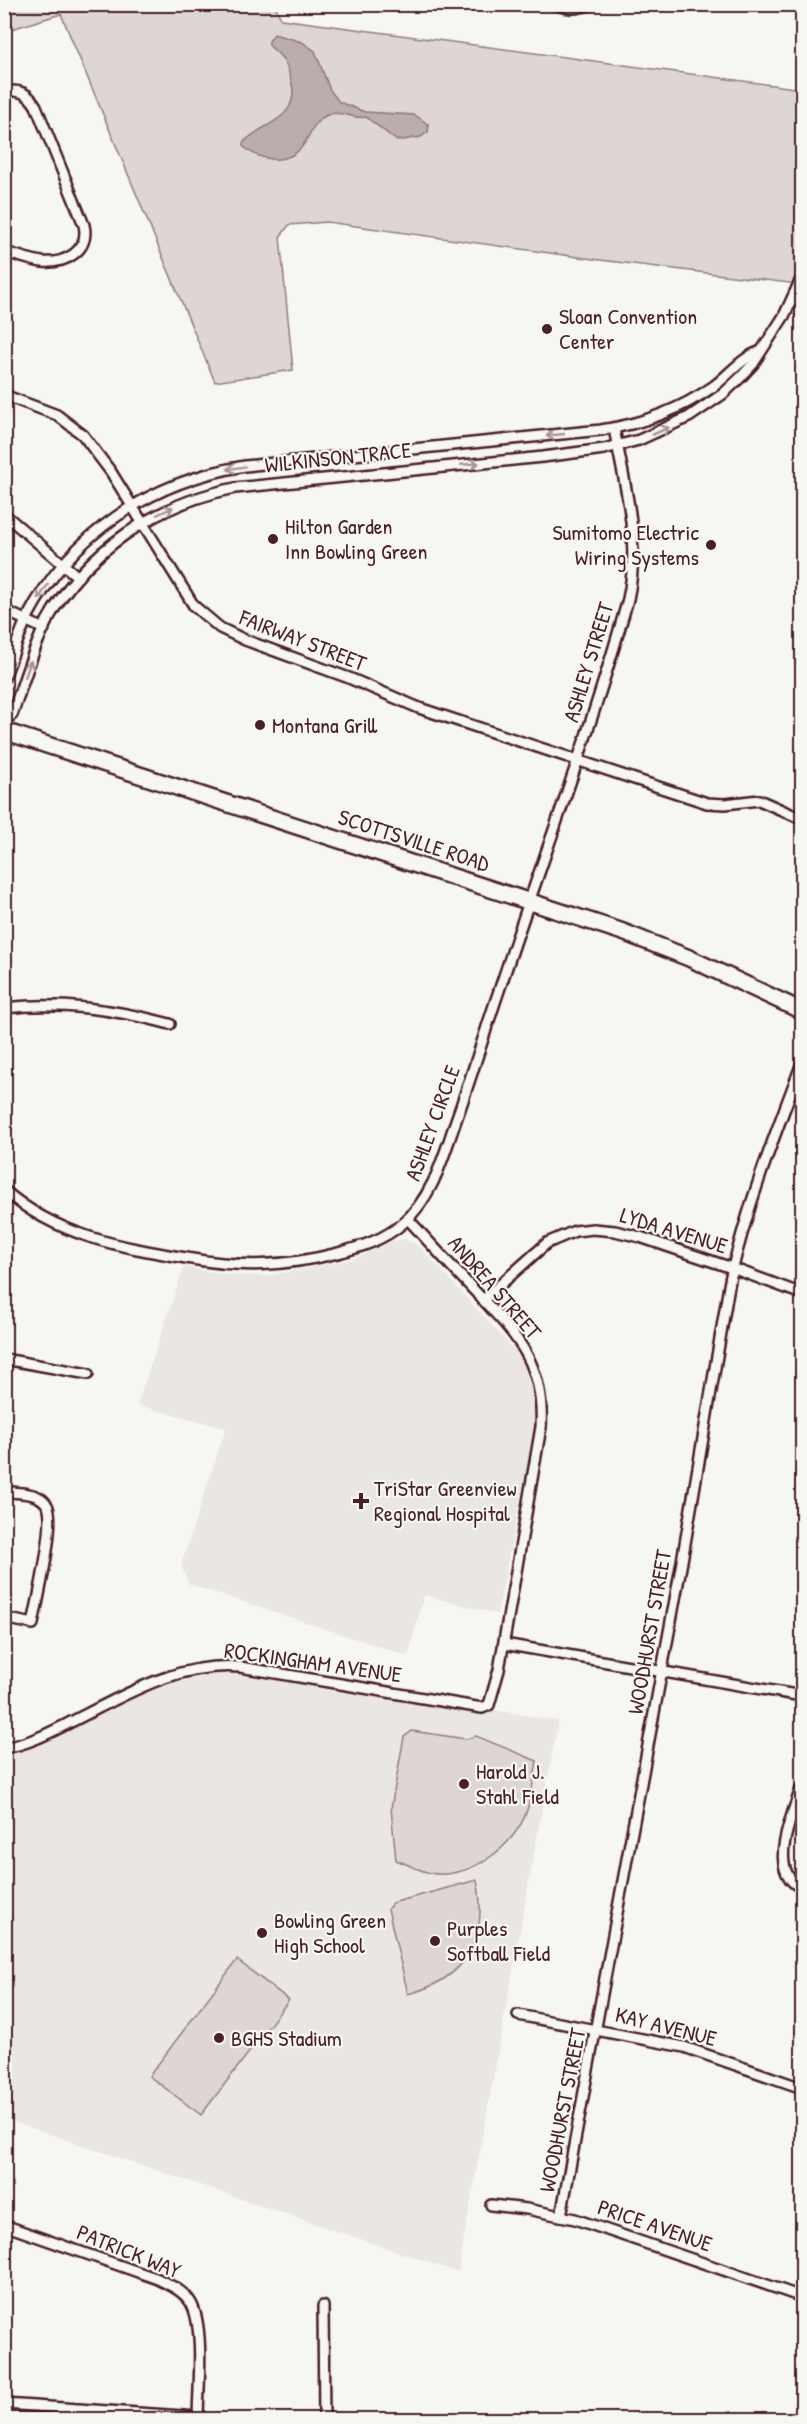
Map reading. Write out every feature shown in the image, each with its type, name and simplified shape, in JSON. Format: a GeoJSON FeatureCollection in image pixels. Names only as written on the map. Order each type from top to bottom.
{"type":"FeatureCollection","features":[{"type":"Feature","properties":{"kind":"main road","name":"SCOTTSVILLE ROAD"},"geometry":{"type":"LineString","coordinates":[[4,731],[530,901],[671,950],[802,1011]]}},
{"type":"Feature","properties":{"kind":"street"},"geometry":{"type":"LineString","coordinates":[[556,4],[567,9],[581,8],[591,4]]}},
{"type":"Feature","properties":{"kind":"street"},"geometry":{"type":"LineString","coordinates":[[4,92],[23,92],[36,106],[80,215],[86,237],[80,251],[60,261],[42,262],[4,252]]}},
{"type":"Feature","properties":{"kind":"street","name":"WILKINSON TRACE"},"geometry":{"type":"LineString","coordinates":[[4,721],[12,715],[44,629],[61,599],[78,577],[107,548],[143,522],[188,501],[235,488],[543,457],[617,446],[656,434],[704,407],[740,378],[753,364],[784,316],[802,277]]}},
{"type":"Feature","properties":{"kind":"street","name":"WILKINSON TRACE"},"geometry":{"type":"LineString","coordinates":[[4,678],[26,621],[63,564],[97,531],[132,506],[183,481],[229,469],[614,428],[647,420],[690,402],[714,386],[751,355],[759,352]]}},
{"type":"Feature","properties":{"kind":"street","name":"FAIRWAY STREET"},"geometry":{"type":"LineString","coordinates":[[4,395],[47,410],[75,428],[105,462],[194,606],[220,628],[245,640],[349,678],[419,708],[707,802],[724,804],[759,800],[802,818]]}},
{"type":"Feature","properties":{"kind":"street","name":"ASHLEY STREET"},"geometry":{"type":"LineString","coordinates":[[530,901],[579,759],[619,632],[633,566],[632,515],[614,428]]}},
{"type":"Feature","properties":{"kind":"street"},"geometry":{"type":"LineString","coordinates":[[4,514],[78,577]]}},
{"type":"Feature","properties":{"kind":"street"},"geometry":{"type":"LineString","coordinates":[[4,610],[44,629]]}},
{"type":"Feature","properties":{"kind":"street","name":"ASHLEY CIRCLE"},"geometry":{"type":"LineString","coordinates":[[4,1190],[44,1218],[83,1236],[153,1252],[237,1265],[287,1264],[348,1250],[383,1238],[408,1219],[426,1197],[437,1174],[530,901]]}},
{"type":"Feature","properties":{"kind":"street"},"geometry":{"type":"LineString","coordinates":[[4,1008],[77,1006],[129,1013],[170,1024]]}},
{"type":"Feature","properties":{"kind":"street","name":"WOODHURST STREET"},"geometry":{"type":"LineString","coordinates":[[561,2216],[662,1671],[732,1268],[757,1189],[802,1063]]}},
{"type":"Feature","properties":{"kind":"street","name":"ANDREA STREET"},"geometry":{"type":"LineString","coordinates":[[408,1219],[524,1347],[538,1379],[542,1402],[541,1427],[504,1644],[496,1687],[488,1707]]}},
{"type":"Feature","properties":{"kind":"street","name":"LYDA AVENUE"},"geometry":{"type":"LineString","coordinates":[[483,1300],[538,1249],[556,1238],[583,1230],[603,1229],[628,1234],[802,1294]]}},
{"type":"Feature","properties":{"kind":"street"},"geometry":{"type":"LineString","coordinates":[[4,1359],[88,1374]]}},
{"type":"Feature","properties":{"kind":"street"},"geometry":{"type":"LineString","coordinates":[[4,1491],[30,1494],[41,1498],[48,1505],[51,1523],[33,1624],[4,1618]]}},
{"type":"Feature","properties":{"kind":"street"},"geometry":{"type":"LineString","coordinates":[[504,1644],[802,1696]]}},
{"type":"Feature","properties":{"kind":"street","name":"ROCKINGHAM AVENUE"},"geometry":{"type":"LineString","coordinates":[[4,1748],[47,1734],[157,1680],[183,1671],[211,1666],[240,1667],[462,1705],[488,1707]]}},
{"type":"Feature","properties":{"kind":"street"},"geometry":{"type":"LineString","coordinates":[[802,1786],[785,1841],[783,1858],[789,1877],[802,1888]]}},
{"type":"Feature","properties":{"kind":"street","name":"KAY AVENUE"},"geometry":{"type":"LineString","coordinates":[[518,2015],[684,2047],[802,2088]]}},
{"type":"Feature","properties":{"kind":"street","name":"PRICE AVENUE"},"geometry":{"type":"LineString","coordinates":[[490,2205],[561,2216],[629,2236],[802,2297]]}},
{"type":"Feature","properties":{"kind":"street","name":"PATRICK WAY"},"geometry":{"type":"LineString","coordinates":[[4,2225],[158,2279],[179,2290],[188,2298],[195,2312],[198,2329],[198,2418]]}},
{"type":"Feature","properties":{"kind":"street"},"geometry":{"type":"LineString","coordinates":[[323,2306],[324,2420]]}},
{"type":"Feature","properties":{"kind":"street"},"geometry":{"type":"LineString","coordinates":[[4,2404],[198,2418]]}},
{"type":"Feature","properties":{"kind":"shaded area"},"geometry":{"type":"Polygon","coordinates":[[[5,5],[275,5],[281,19],[802,89],[802,320],[787,310],[798,284],[600,260],[327,222],[289,225],[280,237],[293,370],[215,382],[61,14],[5,31],[5,5]]]}},
{"type":"Feature","properties":{"kind":"shaded area"},"geometry":{"type":"Polygon","coordinates":[[[274,34],[302,42],[315,51],[330,90],[339,102],[365,112],[415,115],[429,125],[428,132],[421,137],[397,141],[366,117],[334,113],[319,120],[305,143],[295,154],[272,159],[249,151],[243,143],[285,113],[293,96],[286,64],[269,45],[274,34]]]}},
{"type":"Feature","properties":{"kind":"shaded area","name":"TriStar Greenview Regional Hospital"},"geometry":{"type":"Polygon","coordinates":[[[405,1239],[419,1246],[519,1355],[529,1374],[535,1406],[533,1437],[497,1614],[424,1595],[408,1656],[189,1584],[181,1565],[226,1428],[137,1405],[184,1267],[230,1275],[267,1276],[354,1259],[392,1241],[405,1239]]]}},
{"type":"Feature","properties":{"kind":"shaded area","name":"Bowling Green High School"},"geometry":{"type":"Polygon","coordinates":[[[240,1667],[558,1721],[458,2272],[5,2119],[4,1747],[10,1747],[145,1686],[197,1668],[240,1667]]]}},
{"type":"Feature","properties":{"kind":"shaded area","name":"Harold J. Stahl Field"},"geometry":{"type":"Polygon","coordinates":[[[412,1731],[466,1739],[476,1736],[537,1761],[529,1804],[513,1836],[489,1858],[460,1872],[430,1873],[396,1860],[391,1808],[404,1737],[412,1731]]]}},
{"type":"Feature","properties":{"kind":"shaded area","name":"Purples Softball Field"},"geometry":{"type":"Polygon","coordinates":[[[477,1880],[480,1901],[479,1921],[476,1938],[469,1954],[445,1978],[408,1994],[388,1909],[392,1903],[477,1880]]]}},
{"type":"Feature","properties":{"kind":"shaded area","name":"BGHS Stadium"},"geometry":{"type":"Polygon","coordinates":[[[237,1960],[289,2000],[201,2115],[149,2076],[237,1960]]]}},
{"type":"Feature","properties":{"kind":"place","name":"Sloan Convention Center"},"geometry":{"type":"Point","coordinates":[547,329]}},
{"type":"Feature","properties":{"kind":"place","name":"Hilton Garden Inn Bowling Green"},"geometry":{"type":"Point","coordinates":[273,539]}},
{"type":"Feature","properties":{"kind":"place","name":"Sumitomo Electric Wiring Systems"},"geometry":{"type":"Point","coordinates":[711,545]}},
{"type":"Feature","properties":{"kind":"place","name":"Montana Grill"},"geometry":{"type":"Point","coordinates":[260,725]}},
{"type":"Feature","properties":{"kind":"place","name":"TriStar Greenview Regional Hospital"},"geometry":{"type":"Point","coordinates":[361,1501]}},
{"type":"Feature","properties":{"kind":"place","name":"Harold J. Stahl Field"},"geometry":{"type":"Point","coordinates":[464,1784]}},
{"type":"Feature","properties":{"kind":"place","name":"Bowling Green High School"},"geometry":{"type":"Point","coordinates":[262,1933]}},
{"type":"Feature","properties":{"kind":"place","name":"Purples Softball Field"},"geometry":{"type":"Point","coordinates":[435,1941]}},
{"type":"Feature","properties":{"kind":"place","name":"BGHS Stadium"},"geometry":{"type":"Point","coordinates":[219,2038]}}]}
